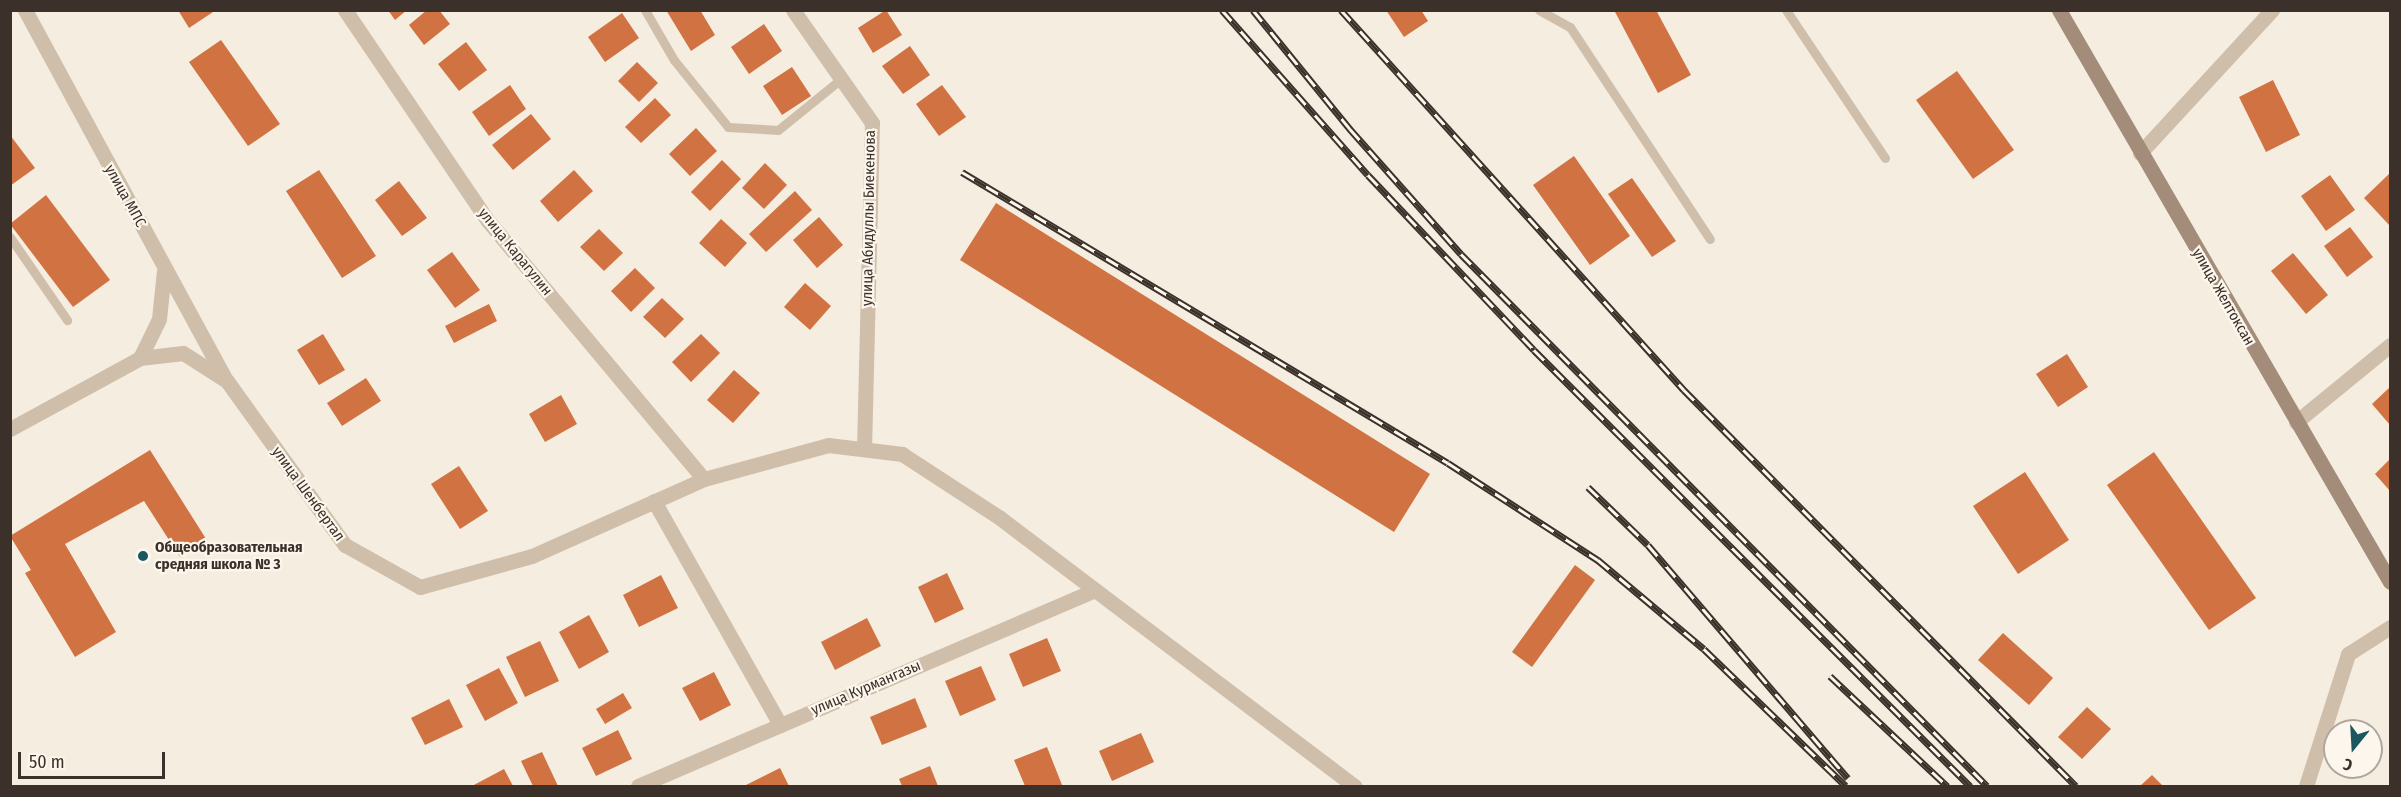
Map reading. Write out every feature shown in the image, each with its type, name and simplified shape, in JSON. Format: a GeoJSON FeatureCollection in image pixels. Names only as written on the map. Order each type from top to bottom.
{"type":"FeatureCollection","features":[{"type":"Feature","properties":{"kind":"main road","name":"улица Желтоксан"},"geometry":{"type":"LineString","coordinates":[[2059,10],[2296,422],[2391,582]]}},
{"type":"Feature","properties":{"kind":"street","name":"улица МПС"},"geometry":{"type":"LineString","coordinates":[[25,10],[227,381]]}},
{"type":"Feature","properties":{"kind":"street","name":"улица Карагулин"},"geometry":{"type":"LineString","coordinates":[[345,10],[488,221],[704,479]]}},
{"type":"Feature","properties":{"kind":"street","name":"улица Абидуллы Биекенова"},"geometry":{"type":"LineString","coordinates":[[793,10],[872,123],[864,449]]}},
{"type":"Feature","properties":{"kind":"street"},"geometry":{"type":"LineString","coordinates":[[2140,153],[2272,10]]}},
{"type":"Feature","properties":{"kind":"street"},"geometry":{"type":"LineString","coordinates":[[140,358],[159,319],[164,267]]}},
{"type":"Feature","properties":{"kind":"street"},"geometry":{"type":"LineString","coordinates":[[2296,422],[2391,345]]}},
{"type":"Feature","properties":{"kind":"street","name":"улица Шенбертал"},"geometry":{"type":"LineString","coordinates":[[10,429],[140,358],[183,353],[227,381],[345,545],[420,587],[532,556],[704,479],[828,445],[902,454],[1000,518],[1355,786]]}},
{"type":"Feature","properties":{"kind":"street"},"geometry":{"type":"LineString","coordinates":[[654,501],[780,726]]}},
{"type":"Feature","properties":{"kind":"street","name":"улица Курмангазы"},"geometry":{"type":"LineString","coordinates":[[638,786],[1095,590]]}},
{"type":"Feature","properties":{"kind":"street"},"geometry":{"type":"LineString","coordinates":[[2307,786],[2348,654],[2391,627]]}},
{"type":"Feature","properties":{"kind":"lane"},"geometry":{"type":"LineString","coordinates":[[645,10],[674,60],[728,127],[778,130],[841,79]]}},
{"type":"Feature","properties":{"kind":"lane"},"geometry":{"type":"LineString","coordinates":[[1539,10],[1570,27],[1710,239]]}},
{"type":"Feature","properties":{"kind":"lane"},"geometry":{"type":"LineString","coordinates":[[1786,10],[1885,158]]}},
{"type":"Feature","properties":{"kind":"lane"},"geometry":{"type":"LineString","coordinates":[[10,237],[67,320]]}},
{"type":"Feature","properties":{"kind":"building"},"geometry":{"type":"Polygon","coordinates":[[[178,10],[216,10],[189,28],[178,10]]]}},
{"type":"Feature","properties":{"kind":"building"},"geometry":{"type":"Polygon","coordinates":[[[388,10],[407,10],[395,20],[388,10]]]}},
{"type":"Feature","properties":{"kind":"building"},"geometry":{"type":"Polygon","coordinates":[[[427,10],[439,10],[450,24],[424,45],[409,25],[427,10]]]}},
{"type":"Feature","properties":{"kind":"building"},"geometry":{"type":"Polygon","coordinates":[[[666,10],[700,10],[715,35],[691,51],[666,10]]]}},
{"type":"Feature","properties":{"kind":"building"},"geometry":{"type":"Polygon","coordinates":[[[886,10],[902,35],[873,53],[858,28],[886,10]]]}},
{"type":"Feature","properties":{"kind":"building"},"geometry":{"type":"Polygon","coordinates":[[[1386,10],[1421,10],[1428,21],[1404,37],[1386,10]]]}},
{"type":"Feature","properties":{"kind":"building"},"geometry":{"type":"Polygon","coordinates":[[[1614,10],[1656,10],[1691,75],[1658,93],[1614,10]]]}},
{"type":"Feature","properties":{"kind":"building"},"geometry":{"type":"Polygon","coordinates":[[[622,13],[639,38],[605,62],[588,37],[622,13]]]}},
{"type":"Feature","properties":{"kind":"building"},"geometry":{"type":"Polygon","coordinates":[[[764,24],[782,51],[749,74],[731,47],[764,24]]]}},
{"type":"Feature","properties":{"kind":"building"},"geometry":{"type":"Polygon","coordinates":[[[221,40],[280,124],[248,146],[189,62],[221,40]]]}},
{"type":"Feature","properties":{"kind":"building"},"geometry":{"type":"Polygon","coordinates":[[[466,42],[487,70],[459,91],[438,64],[466,42]]]}},
{"type":"Feature","properties":{"kind":"building"},"geometry":{"type":"Polygon","coordinates":[[[910,46],[930,75],[903,94],[882,66],[910,46]]]}},
{"type":"Feature","properties":{"kind":"building"},"geometry":{"type":"Polygon","coordinates":[[[637,62],[658,83],[639,102],[618,81],[637,62]]]}},
{"type":"Feature","properties":{"kind":"building"},"geometry":{"type":"Polygon","coordinates":[[[792,67],[811,96],[782,115],[763,86],[792,67]]]}},
{"type":"Feature","properties":{"kind":"building"},"geometry":{"type":"Polygon","coordinates":[[[1957,71],[2014,150],[1973,179],[1916,100],[1957,71]]]}},
{"type":"Feature","properties":{"kind":"building"},"geometry":{"type":"Polygon","coordinates":[[[2273,80],[2300,135],[2266,152],[2239,97],[2273,80]]]}},
{"type":"Feature","properties":{"kind":"building"},"geometry":{"type":"Polygon","coordinates":[[[510,85],[526,109],[489,136],[472,112],[510,85]]]}},
{"type":"Feature","properties":{"kind":"building"},"geometry":{"type":"Polygon","coordinates":[[[942,85],[966,117],[939,136],[916,104],[942,85]]]}},
{"type":"Feature","properties":{"kind":"building"},"geometry":{"type":"Polygon","coordinates":[[[655,98],[671,115],[641,143],[625,127],[655,98]]]}},
{"type":"Feature","properties":{"kind":"building"},"geometry":{"type":"Polygon","coordinates":[[[531,114],[551,139],[513,170],[492,145],[531,114]]]}},
{"type":"Feature","properties":{"kind":"building"},"geometry":{"type":"Polygon","coordinates":[[[696,128],[717,151],[690,176],[669,154],[696,128]]]}},
{"type":"Feature","properties":{"kind":"building"},"geometry":{"type":"Polygon","coordinates":[[[10,135],[35,168],[10,186],[10,135]]]}},
{"type":"Feature","properties":{"kind":"building"},"geometry":{"type":"Polygon","coordinates":[[[1574,156],[1630,236],[1590,265],[1533,185],[1574,156]]]}},
{"type":"Feature","properties":{"kind":"building"},"geometry":{"type":"Polygon","coordinates":[[[722,160],[741,179],[710,211],[691,192],[722,160]]]}},
{"type":"Feature","properties":{"kind":"building"},"geometry":{"type":"Polygon","coordinates":[[[765,163],[787,185],[764,209],[742,188],[765,163]]]}},
{"type":"Feature","properties":{"kind":"building"},"geometry":{"type":"Polygon","coordinates":[[[319,170],[376,256],[342,278],[286,191],[319,170]]]}},
{"type":"Feature","properties":{"kind":"building"},"geometry":{"type":"Polygon","coordinates":[[[574,170],[593,191],[558,222],[540,201],[574,170]]]}},
{"type":"Feature","properties":{"kind":"building"},"geometry":{"type":"Polygon","coordinates":[[[2390,173],[2390,226],[2364,198],[2390,173]]]}},
{"type":"Feature","properties":{"kind":"building"},"geometry":{"type":"Polygon","coordinates":[[[2330,175],[2355,210],[2326,231],[2301,196],[2330,175]]]}},
{"type":"Feature","properties":{"kind":"building"},"geometry":{"type":"Polygon","coordinates":[[[1632,178],[1676,241],[1652,257],[1608,194],[1632,178]]]}},
{"type":"Feature","properties":{"kind":"building"},"geometry":{"type":"Polygon","coordinates":[[[399,181],[427,218],[402,236],[375,200],[399,181]]]}},
{"type":"Feature","properties":{"kind":"building"},"geometry":{"type":"Polygon","coordinates":[[[795,191],[812,210],[766,252],[749,234],[795,191]]]}},
{"type":"Feature","properties":{"kind":"building"},"geometry":{"type":"Polygon","coordinates":[[[46,195],[110,280],[73,307],[10,224],[46,195]]]}},
{"type":"Feature","properties":{"kind":"building"},"geometry":{"type":"Polygon","coordinates":[[[996,203],[1430,474],[1394,532],[960,260],[996,203]]]}},
{"type":"Feature","properties":{"kind":"building"},"geometry":{"type":"Polygon","coordinates":[[[819,217],[843,245],[817,268],[793,240],[819,217]]]}},
{"type":"Feature","properties":{"kind":"building"},"geometry":{"type":"Polygon","coordinates":[[[721,219],[747,243],[725,267],[699,243],[721,219]]]}},
{"type":"Feature","properties":{"kind":"building"},"geometry":{"type":"Polygon","coordinates":[[[2350,227],[2373,257],[2347,277],[2324,246],[2350,227]]]}},
{"type":"Feature","properties":{"kind":"building"},"geometry":{"type":"Polygon","coordinates":[[[599,229],[623,253],[604,271],[580,247],[599,229]]]}},
{"type":"Feature","properties":{"kind":"building"},"geometry":{"type":"Polygon","coordinates":[[[452,252],[480,290],[455,308],[427,270],[452,252]]]}},
{"type":"Feature","properties":{"kind":"building"},"geometry":{"type":"Polygon","coordinates":[[[2293,253],[2328,295],[2306,314],[2271,271],[2293,253]]]}},
{"type":"Feature","properties":{"kind":"building"},"geometry":{"type":"Polygon","coordinates":[[[635,268],[655,288],[631,312],[611,291],[635,268]]]}},
{"type":"Feature","properties":{"kind":"building"},"geometry":{"type":"Polygon","coordinates":[[[805,283],[831,306],[810,330],[784,307],[805,283]]]}},
{"type":"Feature","properties":{"kind":"building"},"geometry":{"type":"Polygon","coordinates":[[[662,298],[684,319],[665,338],[643,317],[662,298]]]}},
{"type":"Feature","properties":{"kind":"building"},"geometry":{"type":"Polygon","coordinates":[[[489,304],[497,321],[454,343],[445,326],[489,304]]]}},
{"type":"Feature","properties":{"kind":"building"},"geometry":{"type":"Polygon","coordinates":[[[323,334],[345,370],[319,385],[297,350],[323,334]]]}},
{"type":"Feature","properties":{"kind":"building"},"geometry":{"type":"Polygon","coordinates":[[[701,334],[720,353],[691,382],[672,362],[701,334]]]}},
{"type":"Feature","properties":{"kind":"building"},"geometry":{"type":"Polygon","coordinates":[[[2067,354],[2088,387],[2058,407],[2036,374],[2067,354]]]}},
{"type":"Feature","properties":{"kind":"building"},"geometry":{"type":"Polygon","coordinates":[[[734,370],[760,393],[733,423],[707,400],[734,370]]]}},
{"type":"Feature","properties":{"kind":"building"},"geometry":{"type":"Polygon","coordinates":[[[366,378],[381,401],[342,426],[327,403],[366,378]]]}},
{"type":"Feature","properties":{"kind":"building"},"geometry":{"type":"Polygon","coordinates":[[[2390,387],[2390,425],[2372,404],[2390,387]]]}},
{"type":"Feature","properties":{"kind":"building"},"geometry":{"type":"Polygon","coordinates":[[[561,395],[577,424],[545,442],[529,414],[561,395]]]}},
{"type":"Feature","properties":{"kind":"building","name":"Общеобразовательная средняя школа № 3"},"geometry":{"type":"Polygon","coordinates":[[[150,450],[208,542],[180,557],[144,501],[65,544],[116,632],[75,657],[25,573],[31,570],[10,536],[150,450]]]}},
{"type":"Feature","properties":{"kind":"building"},"geometry":{"type":"Polygon","coordinates":[[[2154,452],[2256,598],[2209,630],[2107,485],[2154,452]]]}},
{"type":"Feature","properties":{"kind":"building"},"geometry":{"type":"Polygon","coordinates":[[[2390,459],[2390,491],[2375,474],[2390,459]]]}},
{"type":"Feature","properties":{"kind":"building"},"geometry":{"type":"Polygon","coordinates":[[[459,466],[488,511],[460,529],[431,484],[459,466]]]}},
{"type":"Feature","properties":{"kind":"building"},"geometry":{"type":"Polygon","coordinates":[[[2025,472],[2069,540],[2018,574],[1973,506],[2025,472]]]}},
{"type":"Feature","properties":{"kind":"building"},"geometry":{"type":"Polygon","coordinates":[[[1575,565],[1595,580],[1532,667],[1512,652],[1575,565]]]}},
{"type":"Feature","properties":{"kind":"building"},"geometry":{"type":"Polygon","coordinates":[[[947,573],[964,609],[935,623],[918,587],[947,573]]]}},
{"type":"Feature","properties":{"kind":"building"},"geometry":{"type":"Polygon","coordinates":[[[661,575],[678,608],[639,627],[623,595],[661,575]]]}},
{"type":"Feature","properties":{"kind":"building"},"geometry":{"type":"Polygon","coordinates":[[[589,615],[609,652],[579,669],[559,632],[589,615]]]}},
{"type":"Feature","properties":{"kind":"building"},"geometry":{"type":"Polygon","coordinates":[[[867,618],[881,646],[835,670],[821,642],[867,618]]]}},
{"type":"Feature","properties":{"kind":"building"},"geometry":{"type":"Polygon","coordinates":[[[2003,633],[2053,678],[2029,705],[1978,660],[2003,633]]]}},
{"type":"Feature","properties":{"kind":"building"},"geometry":{"type":"Polygon","coordinates":[[[1047,638],[1061,671],[1023,687],[1009,654],[1047,638]]]}},
{"type":"Feature","properties":{"kind":"building"},"geometry":{"type":"Polygon","coordinates":[[[540,641],[559,681],[525,697],[506,657],[540,641]]]}},
{"type":"Feature","properties":{"kind":"building"},"geometry":{"type":"Polygon","coordinates":[[[981,666],[996,700],[960,716],[945,681],[981,666]]]}},
{"type":"Feature","properties":{"kind":"building"},"geometry":{"type":"Polygon","coordinates":[[[499,668],[518,703],[485,721],[466,685],[499,668]]]}},
{"type":"Feature","properties":{"kind":"building"},"geometry":{"type":"Polygon","coordinates":[[[714,672],[731,705],[700,721],[682,688],[714,672]]]}},
{"type":"Feature","properties":{"kind":"building"},"geometry":{"type":"Polygon","coordinates":[[[623,693],[632,708],[605,724],[596,709],[623,693]]]}},
{"type":"Feature","properties":{"kind":"building"},"geometry":{"type":"Polygon","coordinates":[[[915,698],[927,727],[882,745],[870,717],[915,698]]]}},
{"type":"Feature","properties":{"kind":"building"},"geometry":{"type":"Polygon","coordinates":[[[449,699],[463,727],[425,745],[411,718],[449,699]]]}},
{"type":"Feature","properties":{"kind":"building"},"geometry":{"type":"Polygon","coordinates":[[[2087,707],[2111,729],[2082,759],[2058,737],[2087,707]]]}},
{"type":"Feature","properties":{"kind":"building"},"geometry":{"type":"Polygon","coordinates":[[[618,730],[632,759],[596,776],[582,748],[618,730]]]}},
{"type":"Feature","properties":{"kind":"building"},"geometry":{"type":"Polygon","coordinates":[[[1141,733],[1154,762],[1112,781],[1099,751],[1141,733]]]}},
{"type":"Feature","properties":{"kind":"building"},"geometry":{"type":"Polygon","coordinates":[[[1047,747],[1062,785],[1025,786],[1014,760],[1047,747]]]}},
{"type":"Feature","properties":{"kind":"building"},"geometry":{"type":"Polygon","coordinates":[[[542,752],[558,786],[533,786],[521,761],[542,752]]]}},
{"type":"Feature","properties":{"kind":"building"},"geometry":{"type":"Polygon","coordinates":[[[930,766],[938,786],[902,786],[899,779],[930,766]]]}},
{"type":"Feature","properties":{"kind":"building"},"geometry":{"type":"Polygon","coordinates":[[[780,768],[789,786],[744,786],[780,768]]]}},
{"type":"Feature","properties":{"kind":"building"},"geometry":{"type":"Polygon","coordinates":[[[504,769],[513,786],[472,786],[504,769]]]}},
{"type":"Feature","properties":{"kind":"building"},"geometry":{"type":"Polygon","coordinates":[[[2152,775],[2163,786],[2140,786],[2152,775]]]}},
{"type":"Feature","properties":{"kind":"railway"},"geometry":{"type":"LineString","coordinates":[[1222,10],[1368,175],[1534,350],[1970,786]]}},
{"type":"Feature","properties":{"kind":"railway"},"geometry":{"type":"LineString","coordinates":[[1253,10],[1350,129],[1461,254],[1987,786]]}},
{"type":"Feature","properties":{"kind":"railway"},"geometry":{"type":"LineString","coordinates":[[1341,10],[1684,390],[2076,786]]}},
{"type":"Feature","properties":{"kind":"railway"},"geometry":{"type":"LineString","coordinates":[[962,172],[1448,463],[1598,560],[1704,649],[1846,786]]}},
{"type":"Feature","properties":{"kind":"railway"},"geometry":{"type":"LineString","coordinates":[[1588,487],[1648,545],[1848,778]]}},
{"type":"Feature","properties":{"kind":"railway"},"geometry":{"type":"LineString","coordinates":[[1830,676],[1947,786]]}},
{"type":"Feature","properties":{"kind":"place","name":"Общеобразовательная средняя школа № 3"},"geometry":{"type":"Point","coordinates":[143,556]}}]}
